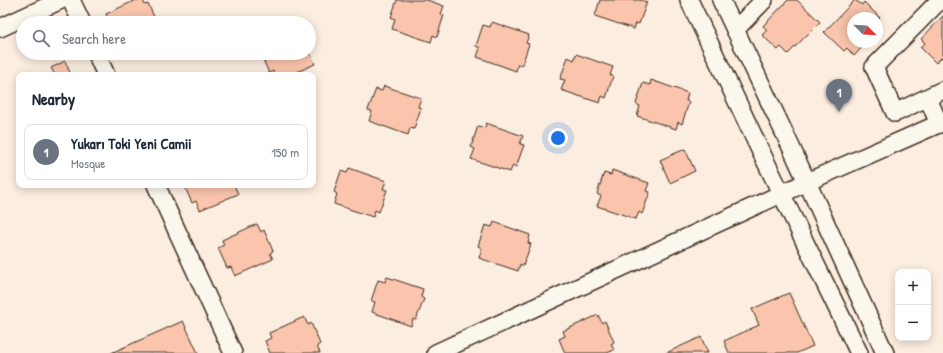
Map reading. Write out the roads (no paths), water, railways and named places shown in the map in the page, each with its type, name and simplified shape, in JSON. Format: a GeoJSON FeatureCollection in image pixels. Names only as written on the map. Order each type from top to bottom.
{"type":"FeatureCollection","features":[{"type":"Feature","properties":{"kind":"street"},"geometry":{"type":"LineString","coordinates":[[26,16],[61,0]]}},
{"type":"Feature","properties":{"kind":"street"},"geometry":{"type":"LineString","coordinates":[[71,0],[79,16]]}},
{"type":"Feature","properties":{"kind":"street"},"geometry":{"type":"LineString","coordinates":[[689,0],[859,353]]}},
{"type":"Feature","properties":{"kind":"street"},"geometry":{"type":"LineString","coordinates":[[720,0],[807,182],[885,353]]}},
{"type":"Feature","properties":{"kind":"street"},"geometry":{"type":"LineString","coordinates":[[735,30],[764,0]]}},
{"type":"Feature","properties":{"kind":"street"},"geometry":{"type":"LineString","coordinates":[[436,353],[782,195],[807,182],[941,123],[935,94],[895,113],[874,67],[940,0]]}},
{"type":"Feature","properties":{"kind":"street"},"geometry":{"type":"LineString","coordinates":[[0,28],[16,21]]}},
{"type":"Feature","properties":{"kind":"street"},"geometry":{"type":"LineString","coordinates":[[99,60],[105,72]]}},
{"type":"Feature","properties":{"kind":"street"},"geometry":{"type":"LineString","coordinates":[[157,188],[233,353]]}},
{"type":"Feature","properties":{"kind":"place","name":"Yukarı Toki Yeni Camii"},"geometry":{"type":"Point","coordinates":[839,112]}}]}
